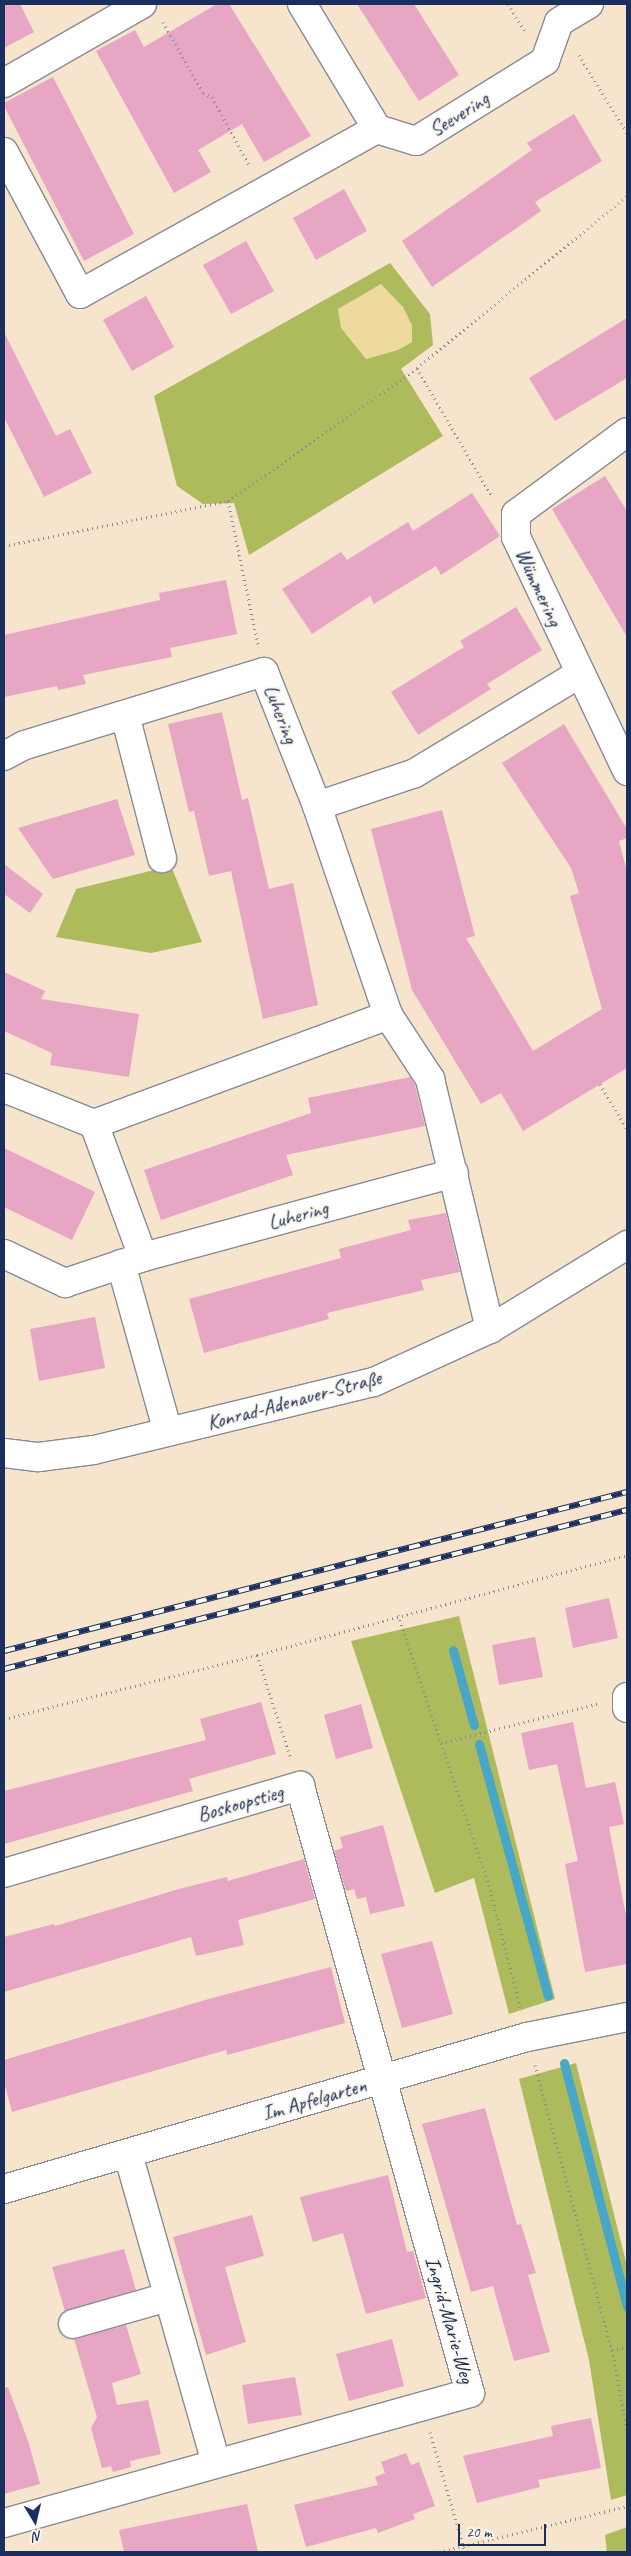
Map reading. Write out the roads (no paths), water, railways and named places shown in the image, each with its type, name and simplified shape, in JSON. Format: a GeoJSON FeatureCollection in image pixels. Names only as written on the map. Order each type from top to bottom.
{"type":"FeatureCollection","features":[{"type":"Feature","properties":{"kind":"street"},"geometry":{"type":"LineString","coordinates":[[4,152],[80,294],[377,129],[302,4]]}},
{"type":"Feature","properties":{"kind":"street","name":"Seevering"},"geometry":{"type":"LineString","coordinates":[[377,129],[416,141],[545,61],[559,22],[589,4]]}},
{"type":"Feature","properties":{"kind":"street"},"geometry":{"type":"LineString","coordinates":[[4,83],[98,30],[152,12]]}},
{"type":"Feature","properties":{"kind":"street","name":"Wümmering"},"geometry":{"type":"LineString","coordinates":[[627,432],[516,514],[516,537],[579,674],[627,771]]}},
{"type":"Feature","properties":{"kind":"street","name":"Luhering"},"geometry":{"type":"LineString","coordinates":[[4,756],[25,745],[264,672],[317,806],[388,1015],[430,1079],[490,1329]]}},
{"type":"Feature","properties":{"kind":"street"},"geometry":{"type":"LineString","coordinates":[[317,806],[416,773],[579,674]]}},
{"type":"Feature","properties":{"kind":"street"},"geometry":{"type":"LineString","coordinates":[[125,715],[162,858]]}},
{"type":"Feature","properties":{"kind":"street"},"geometry":{"type":"LineString","coordinates":[[4,1088],[94,1124],[388,1015]]}},
{"type":"Feature","properties":{"kind":"street"},"geometry":{"type":"LineString","coordinates":[[94,1124],[132,1261],[168,1432]]}},
{"type":"Feature","properties":{"kind":"street","name":"Luhering"},"geometry":{"type":"LineString","coordinates":[[4,1254],[65,1283],[132,1261],[454,1173]]}},
{"type":"Feature","properties":{"kind":"street","name":"Konrad-Adenauer-Straße"},"geometry":{"type":"LineString","coordinates":[[4,1454],[32,1457],[64,1455],[374,1382],[490,1329],[627,1245]]}},
{"type":"Feature","properties":{"kind":"street","name":"Boskoopstieg"},"geometry":{"type":"LineString","coordinates":[[4,1873],[300,1786],[383,2079]]}},
{"type":"Feature","properties":{"kind":"street","name":"Im Apfelgarten"},"geometry":{"type":"LineString","coordinates":[[4,2189],[527,2036],[627,2018]]}},
{"type":"Feature","properties":{"kind":"street","name":"Ingrid-Marie-Weg"},"geometry":{"type":"LineString","coordinates":[[4,2523],[470,2393],[383,2079]]}},
{"type":"Feature","properties":{"kind":"street"},"geometry":{"type":"LineString","coordinates":[[128,2154],[216,2463]]}},
{"type":"Feature","properties":{"kind":"street"},"geometry":{"type":"LineString","coordinates":[[73,2324],[168,2297]]}},
{"type":"Feature","properties":{"kind":"waterway"},"geometry":{"type":"LineString","coordinates":[[453,1650],[474,1725]]}},
{"type":"Feature","properties":{"kind":"waterway"},"geometry":{"type":"LineString","coordinates":[[479,1744],[548,1996]]}},
{"type":"Feature","properties":{"kind":"waterway"},"geometry":{"type":"LineString","coordinates":[[564,2063],[627,2307]]}},
{"type":"Feature","properties":{"kind":"railway"},"geometry":{"type":"LineString","coordinates":[[4,1651],[627,1492]]}},
{"type":"Feature","properties":{"kind":"railway"},"geometry":{"type":"LineString","coordinates":[[4,1669],[627,1510]]}}]}
